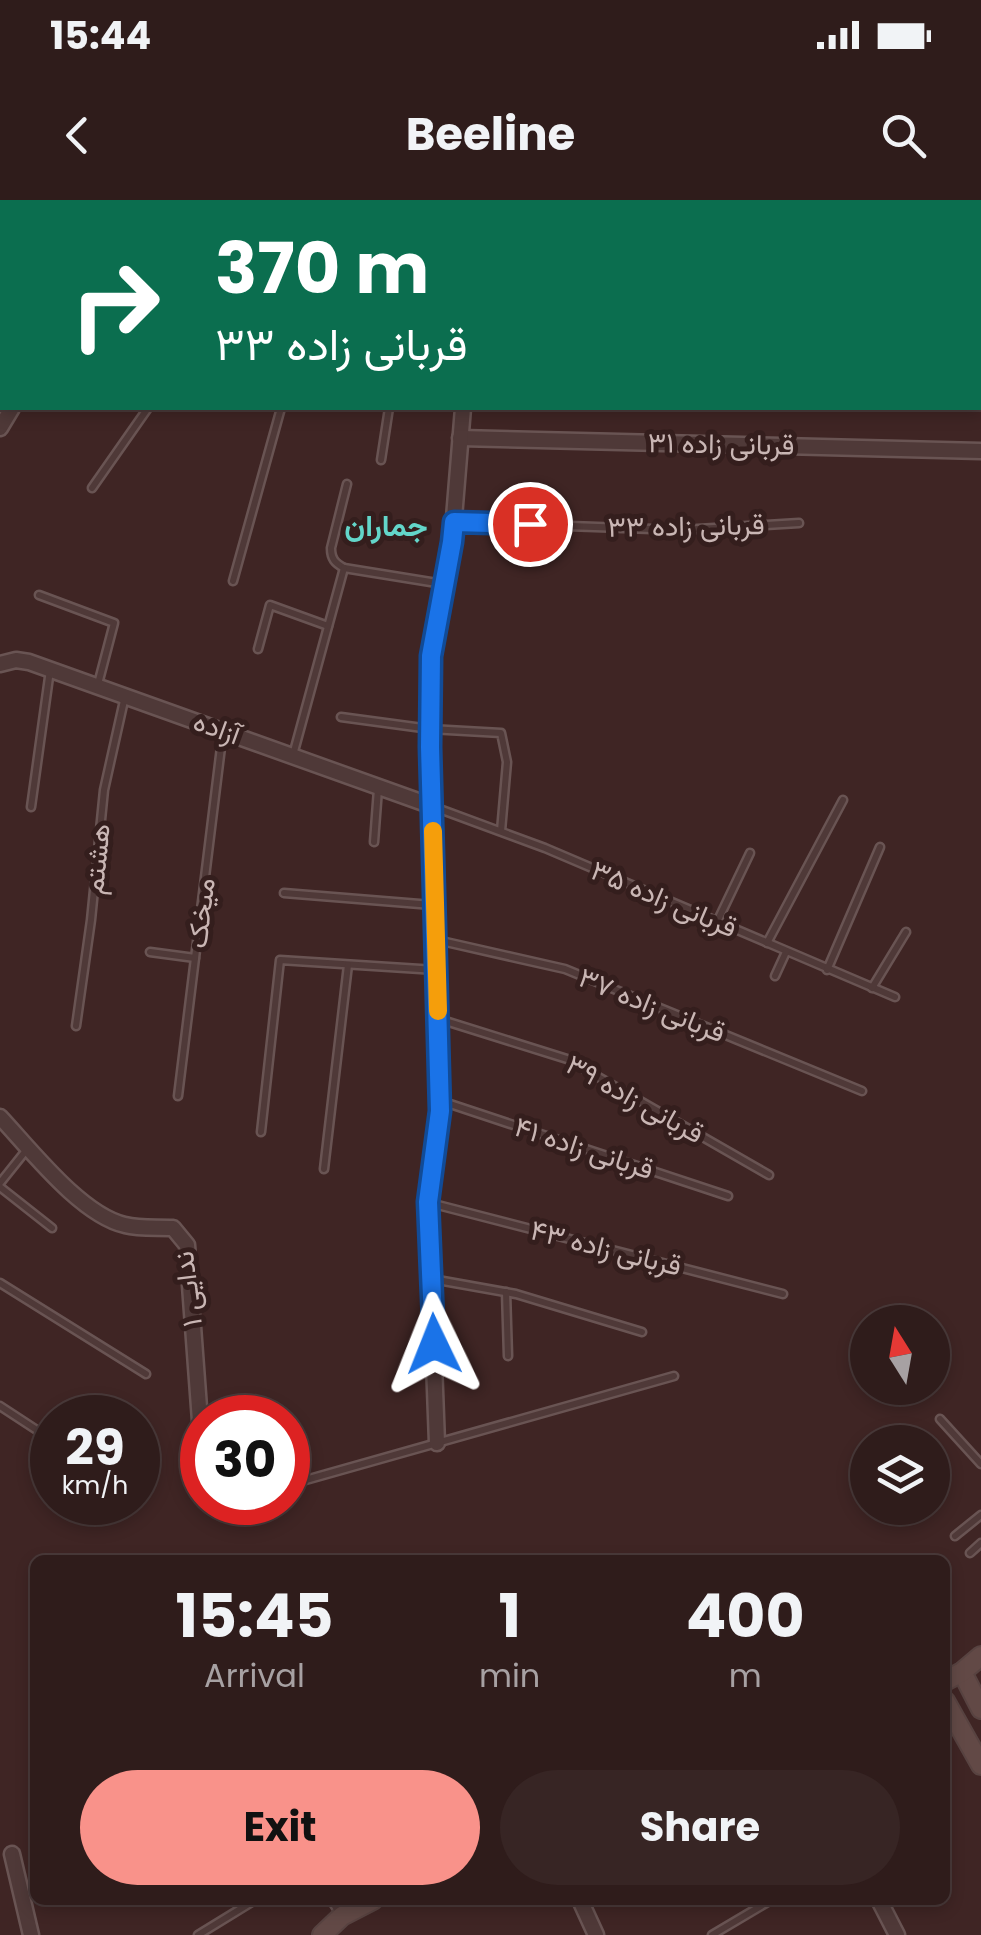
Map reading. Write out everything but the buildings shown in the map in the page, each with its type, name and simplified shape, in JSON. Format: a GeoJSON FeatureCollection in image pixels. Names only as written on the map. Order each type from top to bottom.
{"type":"FeatureCollection","features":[{"type":"Feature","properties":{"kind":"main road"},"geometry":{"type":"LineString","coordinates":[[981,1656],[954,1677],[981,1709]]}},
{"type":"Feature","properties":{"kind":"main road"},"geometry":{"type":"LineString","coordinates":[[950,1710],[981,1766]]}},
{"type":"Feature","properties":{"kind":"main road"},"geometry":{"type":"LineString","coordinates":[[322,1935],[337,1908]]}},
{"type":"Feature","properties":{"kind":"street"},"geometry":{"type":"LineString","coordinates":[[437,1443],[428,1202],[440,1100],[431,656],[454,522],[462,410]]}},
{"type":"Feature","properties":{"kind":"street","name":"قربانی زاده ۳۱"},"geometry":{"type":"LineString","coordinates":[[460,438],[981,450]]}},
{"type":"Feature","properties":{"kind":"street","name":"آزاده"},"geometry":{"type":"LineString","coordinates":[[0,664],[29,662],[432,806]]}},
{"type":"Feature","properties":{"kind":"street","name":"ندایی ۱"},"geometry":{"type":"LineString","coordinates":[[0,1117],[68,1189],[99,1214],[126,1226],[172,1228],[187,1245],[198,1395]]}},
{"type":"Feature","properties":{"kind":"street"},"geometry":{"type":"LineString","coordinates":[[12,1854],[31,1935]]}},
{"type":"Feature","properties":{"kind":"street"},"geometry":{"type":"LineString","coordinates":[[582,1905],[596,1935]]}},
{"type":"Feature","properties":{"kind":"street"},"geometry":{"type":"LineString","coordinates":[[882,1905],[897,1935]]}},
{"type":"Feature","properties":{"kind":"lane"},"geometry":{"type":"LineString","coordinates":[[92,488],[147,410]]}},
{"type":"Feature","properties":{"kind":"lane"},"geometry":{"type":"LineString","coordinates":[[233,581],[280,410]]}},
{"type":"Feature","properties":{"kind":"lane"},"geometry":{"type":"LineString","coordinates":[[381,460],[389,410]]}},
{"type":"Feature","properties":{"kind":"lane"},"geometry":{"type":"LineString","coordinates":[[347,484],[331,548],[336,563],[344,568],[445,584]]}},
{"type":"Feature","properties":{"kind":"lane","name":"قربانی زاده ۳۳"},"geometry":{"type":"LineString","coordinates":[[454,522],[681,530],[799,524]]}},
{"type":"Feature","properties":{"kind":"lane"},"geometry":{"type":"LineString","coordinates":[[293,755],[344,568]]}},
{"type":"Feature","properties":{"kind":"lane"},"geometry":{"type":"LineString","coordinates":[[39,595],[114,623],[98,686]]}},
{"type":"Feature","properties":{"kind":"lane"},"geometry":{"type":"LineString","coordinates":[[258,649],[270,606],[328,626]]}},
{"type":"Feature","properties":{"kind":"lane"},"geometry":{"type":"LineString","coordinates":[[31,807],[50,669]]}},
{"type":"Feature","properties":{"kind":"lane","name":"هشتم"},"geometry":{"type":"LineString","coordinates":[[76,1026],[104,790],[125,695]]}},
{"type":"Feature","properties":{"kind":"lane"},"geometry":{"type":"LineString","coordinates":[[342,717],[430,729],[501,733],[507,762],[501,832]]}},
{"type":"Feature","properties":{"kind":"lane","name":"میخک"},"geometry":{"type":"LineString","coordinates":[[178,1096],[223,730]]}},
{"type":"Feature","properties":{"kind":"lane"},"geometry":{"type":"LineString","coordinates":[[374,842],[378,786]]}},
{"type":"Feature","properties":{"kind":"lane"},"geometry":{"type":"LineString","coordinates":[[767,943],[843,800]]}},
{"type":"Feature","properties":{"kind":"lane","name":"قربانی زاده ۳۵"},"geometry":{"type":"LineString","coordinates":[[432,806],[545,848],[895,997]]}},
{"type":"Feature","properties":{"kind":"lane"},"geometry":{"type":"LineString","coordinates":[[827,970],[880,847]]}},
{"type":"Feature","properties":{"kind":"lane"},"geometry":{"type":"LineString","coordinates":[[717,922],[750,853]]}},
{"type":"Feature","properties":{"kind":"lane"},"geometry":{"type":"LineString","coordinates":[[284,893],[435,905]]}},
{"type":"Feature","properties":{"kind":"lane"},"geometry":{"type":"LineString","coordinates":[[872,988],[906,932]]}},
{"type":"Feature","properties":{"kind":"lane","name":"قربانی زاده ۳۷"},"geometry":{"type":"LineString","coordinates":[[436,940],[565,969],[862,1091]]}},
{"type":"Feature","properties":{"kind":"lane"},"geometry":{"type":"LineString","coordinates":[[150,952],[195,958]]}},
{"type":"Feature","properties":{"kind":"lane"},"geometry":{"type":"LineString","coordinates":[[775,976],[786,952]]}},
{"type":"Feature","properties":{"kind":"lane"},"geometry":{"type":"LineString","coordinates":[[261,1132],[280,960],[437,970]]}},
{"type":"Feature","properties":{"kind":"lane"},"geometry":{"type":"LineString","coordinates":[[324,1169],[348,964]]}},
{"type":"Feature","properties":{"kind":"lane","name":"قربانی زاده ۳۹"},"geometry":{"type":"LineString","coordinates":[[438,1019],[567,1059],[769,1175]]}},
{"type":"Feature","properties":{"kind":"lane","name":"قربانی زاده ۴۱"},"geometry":{"type":"LineString","coordinates":[[440,1100],[728,1196]]}},
{"type":"Feature","properties":{"kind":"lane"},"geometry":{"type":"LineString","coordinates":[[29,1148],[0,1185],[52,1228]]}},
{"type":"Feature","properties":{"kind":"lane","name":"قربانی زاده ۴۳"},"geometry":{"type":"LineString","coordinates":[[428,1202],[782,1294]]}},
{"type":"Feature","properties":{"kind":"lane"},"geometry":{"type":"LineString","coordinates":[[431,1279],[506,1292],[642,1332]]}},
{"type":"Feature","properties":{"kind":"lane"},"geometry":{"type":"LineString","coordinates":[[0,1284],[146,1374]]}},
{"type":"Feature","properties":{"kind":"lane"},"geometry":{"type":"LineString","coordinates":[[506,1292],[508,1356]]}},
{"type":"Feature","properties":{"kind":"lane"},"geometry":{"type":"LineString","coordinates":[[310,1479],[674,1376]]}},
{"type":"Feature","properties":{"kind":"lane"},"geometry":{"type":"LineString","coordinates":[[1,1409],[30,1427]]}},
{"type":"Feature","properties":{"kind":"lane"},"geometry":{"type":"LineString","coordinates":[[940,1419],[981,1464]]}},
{"type":"Feature","properties":{"kind":"lane"},"geometry":{"type":"LineString","coordinates":[[955,1536],[981,1514]]}},
{"type":"Feature","properties":{"kind":"lane"},"geometry":{"type":"LineString","coordinates":[[970,1553],[981,1544]]}},
{"type":"Feature","properties":{"kind":"lane"},"geometry":{"type":"LineString","coordinates":[[198,1935],[247,1905]]}},
{"type":"Feature","properties":{"kind":"lane"},"geometry":{"type":"LineString","coordinates":[[712,1935],[763,1905]]}},
{"type":"Feature","properties":{"kind":"slow traffic"},"geometry":{"type":"LineString","coordinates":[[433,831],[438,1011]]}},
{"type":"Feature","properties":{"kind":"district","name":"جماران"},"geometry":{"type":"Point","coordinates":[386,525]}},
{"type":"Feature","properties":{"kind":"route"},"geometry":{"type":"LineString","coordinates":[[434,1344],[428,1202],[440,1111],[431,656],[454,522],[530,524]]}}]}
